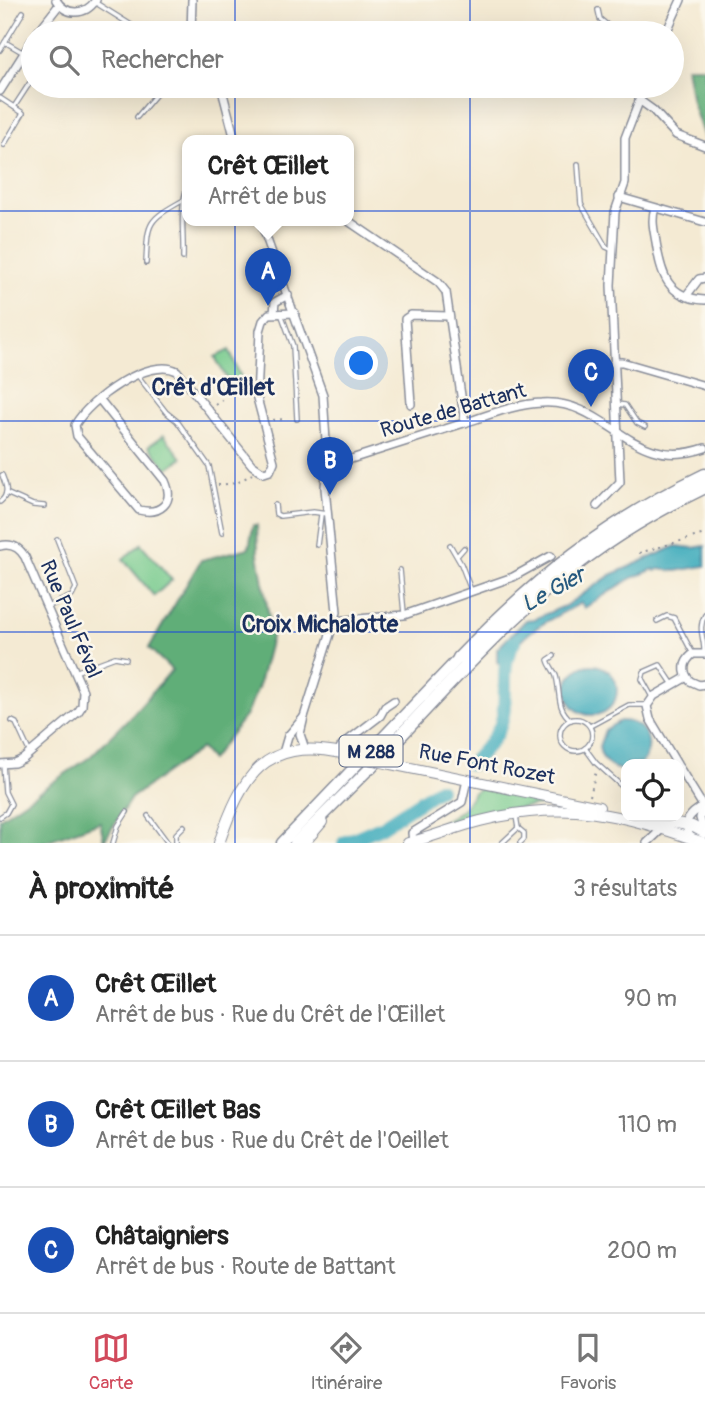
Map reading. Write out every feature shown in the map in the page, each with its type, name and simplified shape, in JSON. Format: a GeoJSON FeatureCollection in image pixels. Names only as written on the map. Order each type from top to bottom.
{"type":"FeatureCollection","features":[{"type":"Feature","properties":{"kind":"highway","name":"M 288"},"geometry":{"type":"LineString","coordinates":[[459,658],[506,610],[574,553],[664,494],[705,474]]}},
{"type":"Feature","properties":{"kind":"highway","name":"M 288"},"geometry":{"type":"LineString","coordinates":[[370,768],[530,603],[561,576],[656,511],[705,487]]}},
{"type":"Feature","properties":{"kind":"main road","name":"M 288"},"geometry":{"type":"LineString","coordinates":[[282,843],[459,658]]}},
{"type":"Feature","properties":{"kind":"main road","name":"Rue Font Rozet"},"geometry":{"type":"LineString","coordinates":[[283,753],[305,749],[340,753],[619,813]]}},
{"type":"Feature","properties":{"kind":"main road"},"geometry":{"type":"LineString","coordinates":[[219,843],[235,798],[243,786],[269,759],[283,753]]}},
{"type":"Feature","properties":{"kind":"main road"},"geometry":{"type":"LineString","coordinates":[[304,843],[370,768]]}},
{"type":"Feature","properties":{"kind":"main road","name":"M 288"},"geometry":{"type":"LineString","coordinates":[[295,843],[360,778]]}},
{"type":"Feature","properties":{"kind":"main road"},"geometry":{"type":"LineString","coordinates":[[537,795],[552,801],[554,810]]}},
{"type":"Feature","properties":{"kind":"main road"},"geometry":{"type":"LineString","coordinates":[[411,843],[478,821],[554,810],[619,813],[692,839],[704,836]]}},
{"type":"Feature","properties":{"kind":"main road"},"geometry":{"type":"LineString","coordinates":[[674,822],[686,824],[704,836]]}},
{"type":"Feature","properties":{"kind":"street"},"geometry":{"type":"LineString","coordinates":[[191,21],[192,0]]}},
{"type":"Feature","properties":{"kind":"street"},"geometry":{"type":"LineString","coordinates":[[671,21],[681,0]]}},
{"type":"Feature","properties":{"kind":"street"},"geometry":{"type":"LineString","coordinates":[[45,21],[57,3],[72,12],[79,12],[86,10],[95,1]]}},
{"type":"Feature","properties":{"kind":"street"},"geometry":{"type":"LineString","coordinates":[[0,91],[21,58]]}},
{"type":"Feature","properties":{"kind":"street"},"geometry":{"type":"LineString","coordinates":[[224,98],[235,135]]}},
{"type":"Feature","properties":{"kind":"street"},"geometry":{"type":"LineString","coordinates":[[597,506],[620,482],[611,285],[615,212],[625,183],[625,138],[639,100],[653,110],[676,135],[705,146]]}},
{"type":"Feature","properties":{"kind":"street"},"geometry":{"type":"LineString","coordinates":[[619,197],[705,222]]}},
{"type":"Feature","properties":{"kind":"street"},"geometry":{"type":"LineString","coordinates":[[655,208],[652,222],[663,275],[673,288],[686,296],[705,300]]}},
{"type":"Feature","properties":{"kind":"street"},"geometry":{"type":"LineString","coordinates":[[354,225],[438,282],[446,292],[465,423]]}},
{"type":"Feature","properties":{"kind":"street"},"geometry":{"type":"LineString","coordinates":[[262,226],[323,395],[326,467],[324,514],[336,578],[337,612],[300,734],[305,749]]}},
{"type":"Feature","properties":{"kind":"street"},"geometry":{"type":"LineString","coordinates":[[686,296],[699,279],[705,278]]}},
{"type":"Feature","properties":{"kind":"street"},"geometry":{"type":"LineString","coordinates":[[277,313],[275,302],[288,295]]}},
{"type":"Feature","properties":{"kind":"street"},"geometry":{"type":"LineString","coordinates":[[100,400],[169,489],[164,505],[157,511],[139,510],[75,430],[78,420],[109,391],[137,374],[161,367],[177,371],[257,470],[264,473],[271,471],[274,462],[257,398],[260,331],[265,317],[277,313],[295,313]]}},
{"type":"Feature","properties":{"kind":"street"},"geometry":{"type":"LineString","coordinates":[[411,404],[405,318],[411,315],[449,316]]}},
{"type":"Feature","properties":{"kind":"street"},"geometry":{"type":"LineString","coordinates":[[614,362],[705,386]]}},
{"type":"Feature","properties":{"kind":"street","name":"Route de Battant"},"geometry":{"type":"LineString","coordinates":[[326,467],[511,408],[543,402],[582,409],[635,444],[663,453],[678,454],[705,448]]}},
{"type":"Feature","properties":{"kind":"street","name":"Rue Paul Féval"},"geometry":{"type":"LineString","coordinates":[[0,546],[10,545],[21,551],[83,691],[82,706],[30,753],[13,763],[1,764]]}},
{"type":"Feature","properties":{"kind":"street"},"geometry":{"type":"LineString","coordinates":[[335,621],[404,615],[521,574],[551,556]]}},
{"type":"Feature","properties":{"kind":"street"},"geometry":{"type":"LineString","coordinates":[[704,654],[693,654],[685,662],[684,673],[694,684],[705,684]]}},
{"type":"Feature","properties":{"kind":"street"},"geometry":{"type":"LineString","coordinates":[[674,759],[650,719],[647,706],[652,698],[687,677]]}},
{"type":"Feature","properties":{"kind":"street"},"geometry":{"type":"LineString","coordinates":[[340,753],[342,745],[380,716],[385,707],[394,701]]}},
{"type":"Feature","properties":{"kind":"street"},"geometry":{"type":"LineString","coordinates":[[283,753],[288,736],[304,717]]}},
{"type":"Feature","properties":{"kind":"street"},"geometry":{"type":"LineString","coordinates":[[684,774],[704,806]]}},
{"type":"Feature","properties":{"kind":"street"},"geometry":{"type":"LineString","coordinates":[[411,843],[412,833],[462,802],[467,780]]}},
{"type":"Feature","properties":{"kind":"street"},"geometry":{"type":"LineString","coordinates":[[692,839],[686,824],[691,814],[704,806]]}},
{"type":"Feature","properties":{"kind":"street"},"geometry":{"type":"LineString","coordinates":[[704,806],[700,818],[704,836]]}},
{"type":"Feature","properties":{"kind":"street"},"geometry":{"type":"LineString","coordinates":[[647,843],[663,828]]}},
{"type":"Feature","properties":{"kind":"lane"},"geometry":{"type":"LineString","coordinates":[[95,1],[126,21]]}},
{"type":"Feature","properties":{"kind":"lane"},"geometry":{"type":"LineString","coordinates":[[598,10],[602,21]]}},
{"type":"Feature","properties":{"kind":"lane"},"geometry":{"type":"LineString","coordinates":[[0,50],[23,12]]}},
{"type":"Feature","properties":{"kind":"lane"},"geometry":{"type":"LineString","coordinates":[[5,42],[21,51]]}},
{"type":"Feature","properties":{"kind":"lane"},"geometry":{"type":"LineString","coordinates":[[14,107],[21,96]]}},
{"type":"Feature","properties":{"kind":"lane"},"geometry":{"type":"LineString","coordinates":[[0,98],[23,113],[4,145]]}},
{"type":"Feature","properties":{"kind":"lane"},"geometry":{"type":"LineString","coordinates":[[137,117],[153,98]]}},
{"type":"Feature","properties":{"kind":"lane"},"geometry":{"type":"LineString","coordinates":[[578,163],[581,204],[606,247],[613,250]]}},
{"type":"Feature","properties":{"kind":"lane"},"geometry":{"type":"LineString","coordinates":[[146,263],[150,224],[167,209],[182,201]]}},
{"type":"Feature","properties":{"kind":"lane"},"geometry":{"type":"LineString","coordinates":[[183,258],[184,226]]}},
{"type":"Feature","properties":{"kind":"lane"},"geometry":{"type":"LineString","coordinates":[[277,313],[293,346],[297,419]]}},
{"type":"Feature","properties":{"kind":"lane"},"geometry":{"type":"LineString","coordinates":[[137,374],[199,451],[212,472],[222,533]]}},
{"type":"Feature","properties":{"kind":"lane"},"geometry":{"type":"LineString","coordinates":[[617,404],[625,405],[637,423],[645,426]]}},
{"type":"Feature","properties":{"kind":"lane"},"geometry":{"type":"LineString","coordinates":[[0,502],[6,493],[2,475]]}},
{"type":"Feature","properties":{"kind":"lane"},"geometry":{"type":"LineString","coordinates":[[6,493],[33,505],[44,506]]}},
{"type":"Feature","properties":{"kind":"lane"},"geometry":{"type":"LineString","coordinates":[[275,505],[276,513],[280,516],[313,512],[324,514],[317,545]]}},
{"type":"Feature","properties":{"kind":"lane"},"geometry":{"type":"LineString","coordinates":[[47,607],[68,598],[76,588],[57,539]]}},
{"type":"Feature","properties":{"kind":"lane"},"geometry":{"type":"LineString","coordinates":[[450,545],[471,592]]}},
{"type":"Feature","properties":{"kind":"lane"},"geometry":{"type":"LineString","coordinates":[[457,556],[464,548]]}},
{"type":"Feature","properties":{"kind":"lane"},"geometry":{"type":"LineString","coordinates":[[400,570],[404,615]]}},
{"type":"Feature","properties":{"kind":"lane"},"geometry":{"type":"LineString","coordinates":[[704,654],[705,642],[701,627],[705,615]]}},
{"type":"Feature","properties":{"kind":"lane"},"geometry":{"type":"LineString","coordinates":[[657,621],[667,616],[674,618],[693,654]]}},
{"type":"Feature","properties":{"kind":"lane"},"geometry":{"type":"LineString","coordinates":[[554,656],[548,660],[548,664],[556,677],[561,711],[571,720],[581,720],[590,726],[592,737],[586,748],[573,751],[562,741],[561,731],[571,720]]}},
{"type":"Feature","properties":{"kind":"lane"},"geometry":{"type":"LineString","coordinates":[[75,672],[115,657],[126,659]]}},
{"type":"Feature","properties":{"kind":"lane"},"geometry":{"type":"LineString","coordinates":[[652,698],[642,679],[644,672],[660,665],[673,685]]}},
{"type":"Feature","properties":{"kind":"lane"},"geometry":{"type":"LineString","coordinates":[[590,726],[629,705],[647,706]]}},
{"type":"Feature","properties":{"kind":"lane"},"geometry":{"type":"LineString","coordinates":[[12,721],[16,723],[30,753]]}},
{"type":"Feature","properties":{"kind":"lane"},"geometry":{"type":"LineString","coordinates":[[586,748],[621,785]]}},
{"type":"Feature","properties":{"kind":"lane"},"geometry":{"type":"LineString","coordinates":[[0,817],[11,804],[5,792],[1,764]]}},
{"type":"Feature","properties":{"kind":"lane"},"geometry":{"type":"LineString","coordinates":[[113,843],[118,826],[127,813]]}},
{"type":"Feature","properties":{"kind":"lane"},"geometry":{"type":"LineString","coordinates":[[516,814],[518,828],[524,833],[524,839],[520,843]]}},
{"type":"Feature","properties":{"kind":"lane"},"geometry":{"type":"LineString","coordinates":[[148,816],[168,843]]}},
{"type":"Feature","properties":{"kind":"lane"},"geometry":{"type":"LineString","coordinates":[[176,843],[176,834],[184,825]]}},
{"type":"Feature","properties":{"kind":"lane"},"geometry":{"type":"LineString","coordinates":[[502,843],[518,828]]}},
{"type":"Feature","properties":{"kind":"path"},"geometry":{"type":"LineString","coordinates":[[215,405],[226,397]]}},
{"type":"Feature","properties":{"kind":"path"},"geometry":{"type":"LineString","coordinates":[[273,420],[287,419]]}},
{"type":"Feature","properties":{"kind":"path"},"geometry":{"type":"LineString","coordinates":[[214,486],[237,483],[257,470]]}},
{"type":"Feature","properties":{"kind":"path"},"geometry":{"type":"LineString","coordinates":[[639,553],[705,534]]}},
{"type":"Feature","properties":{"kind":"path"},"geometry":{"type":"LineString","coordinates":[[589,799],[596,771],[600,766]]}},
{"type":"Feature","properties":{"kind":"green space"},"geometry":{"type":"Polygon","coordinates":[[[686,67],[705,67],[705,140],[692,102],[686,67]]]}},
{"type":"Feature","properties":{"kind":"green space"},"geometry":{"type":"Polygon","coordinates":[[[229,350],[243,382],[238,389],[228,381],[215,357],[229,350]]]}},
{"type":"Feature","properties":{"kind":"green space"},"geometry":{"type":"Polygon","coordinates":[[[164,435],[182,458],[167,469],[149,446],[164,435]]]}},
{"type":"Feature","properties":{"kind":"green space"},"geometry":{"type":"Polygon","coordinates":[[[253,525],[257,525],[258,554],[272,634],[258,688],[246,715],[211,760],[201,748],[131,798],[104,841],[100,822],[41,843],[0,843],[0,818],[90,757],[172,670],[149,648],[201,560],[249,548],[253,525]]]}},
{"type":"Feature","properties":{"kind":"green space"},"geometry":{"type":"Polygon","coordinates":[[[141,544],[172,580],[154,596],[123,559],[141,544]]]}},
{"type":"Feature","properties":{"kind":"green space"},"geometry":{"type":"Polygon","coordinates":[[[481,788],[547,804],[491,812],[425,832],[463,809],[473,793],[481,788]]]}},
{"type":"Feature","properties":{"kind":"water"},"geometry":{"type":"Polygon","coordinates":[[[676,546],[705,546],[705,566],[676,571],[654,569],[630,579],[584,608],[581,603],[547,621],[517,644],[504,666],[497,662],[497,649],[526,620],[565,606],[611,575],[676,546]]]}},
{"type":"Feature","properties":{"kind":"water"},"geometry":{"type":"Polygon","coordinates":[[[592,665],[610,672],[617,690],[610,708],[592,715],[574,708],[567,690],[574,672],[592,665]]]}},
{"type":"Feature","properties":{"kind":"water"},"geometry":{"type":"Polygon","coordinates":[[[620,721],[636,724],[646,734],[648,741],[644,759],[621,759],[621,770],[608,764],[599,747],[605,730],[620,721]]]}},
{"type":"Feature","properties":{"kind":"waterway","name":"Le Gier"},"geometry":{"type":"LineString","coordinates":[[471,764],[492,740],[501,724],[505,703],[506,661],[514,642]]}},
{"type":"Feature","properties":{"kind":"waterway","name":"Le Gier"},"geometry":{"type":"LineString","coordinates":[[344,843],[381,827],[439,789]]}},
{"type":"Feature","properties":{"kind":"place","name":"Crêt Œillet"},"geometry":{"type":"Point","coordinates":[268,306]}},
{"type":"Feature","properties":{"kind":"place","name":"Châtaigniers"},"geometry":{"type":"Point","coordinates":[591,407]}},
{"type":"Feature","properties":{"kind":"place","name":"Crêt Œillet Bas"},"geometry":{"type":"Point","coordinates":[330,495]}},
{"type":"Feature","properties":{"kind":"district","name":"Crêt d'Œillet"},"geometry":{"type":"Point","coordinates":[213,387]}},
{"type":"Feature","properties":{"kind":"district","name":"Croix Michalotte"},"geometry":{"type":"Point","coordinates":[320,624]}}]}
